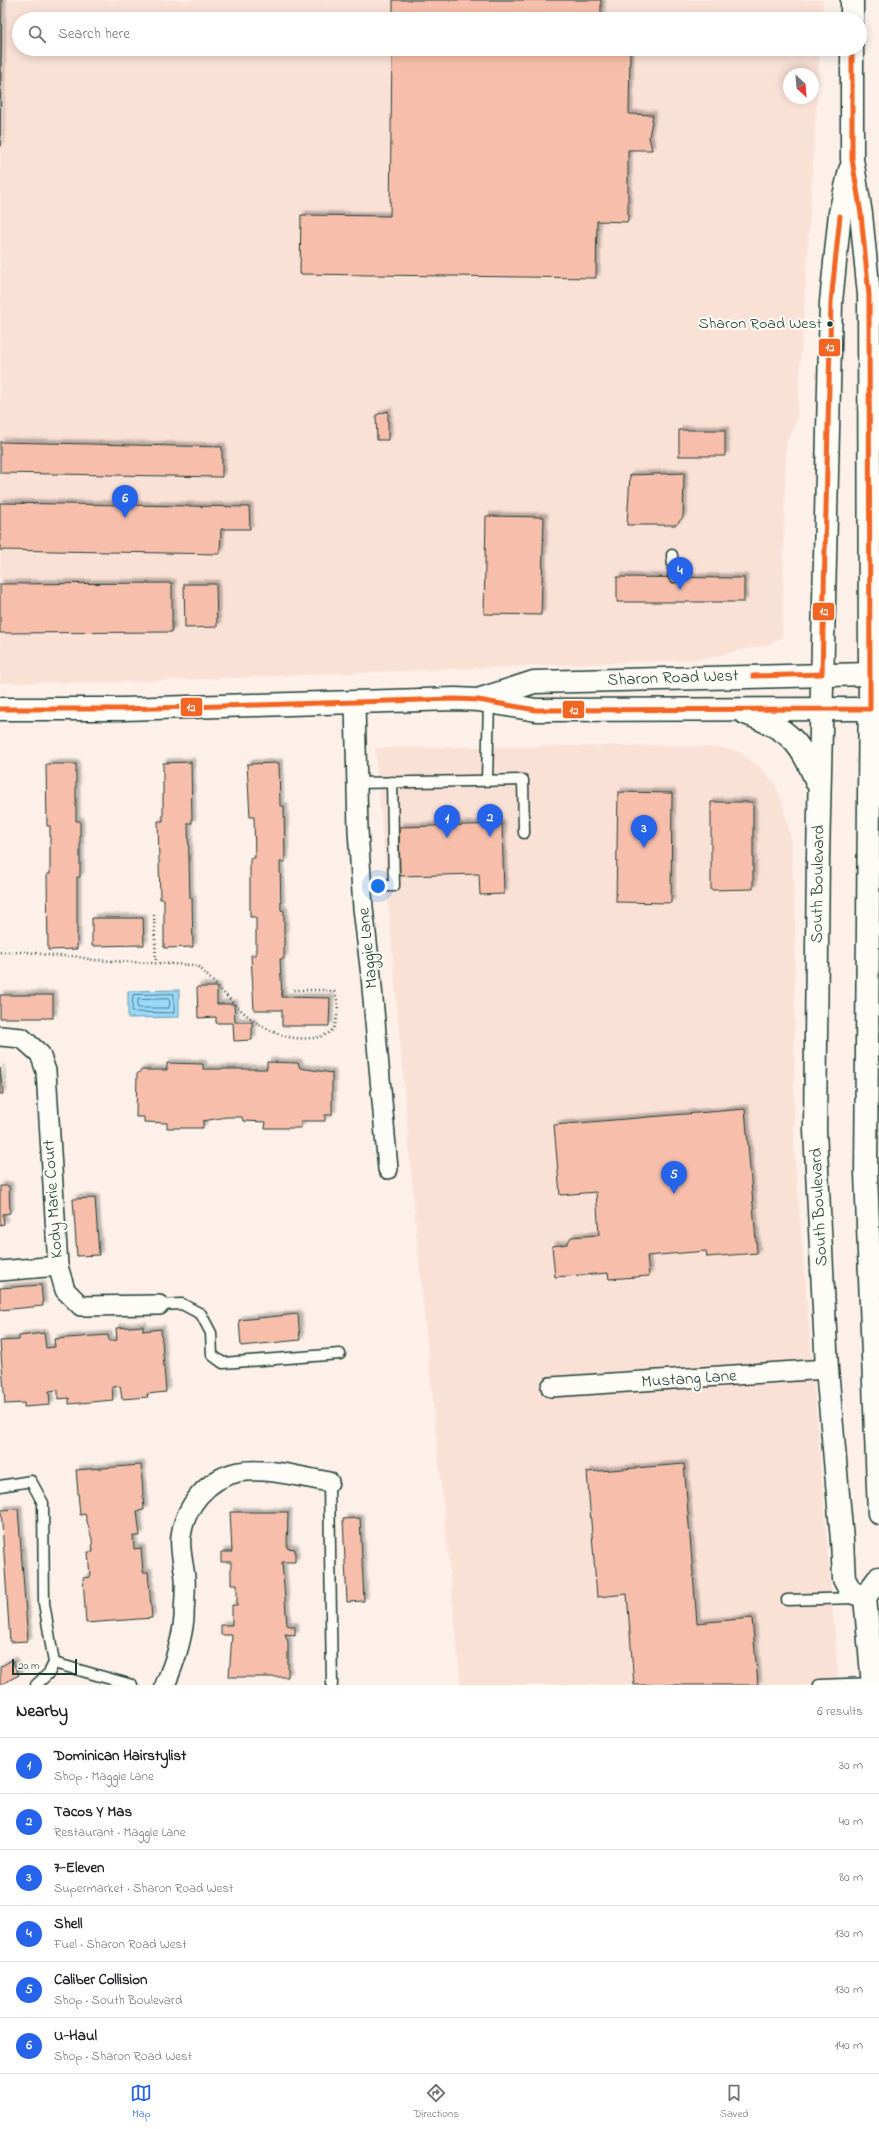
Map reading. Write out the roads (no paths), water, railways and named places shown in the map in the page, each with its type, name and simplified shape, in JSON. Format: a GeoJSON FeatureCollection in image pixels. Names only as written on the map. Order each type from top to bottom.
{"type":"FeatureCollection","features":[{"type":"Feature","properties":{"kind":"main road"},"geometry":{"type":"LineString","coordinates":[[852,0],[852,12]]}},
{"type":"Feature","properties":{"kind":"main road","name":"South Boulevard"},"geometry":{"type":"LineString","coordinates":[[852,56],[852,159],[861,214],[869,295],[870,709],[866,1173],[879,1513]]}},
{"type":"Feature","properties":{"kind":"main road","name":"South Boulevard"},"geometry":{"type":"LineString","coordinates":[[852,159],[840,213],[831,302],[819,789],[815,1130],[827,1369],[842,1540],[844,1580],[851,1592],[865,1597]]}},
{"type":"Feature","properties":{"kind":"main road","name":"Sharon Road West"},"geometry":{"type":"LineString","coordinates":[[484,701],[534,682],[870,674]]}},
{"type":"Feature","properties":{"kind":"main road","name":"Sharon Road West"},"geometry":{"type":"LineString","coordinates":[[0,709],[123,709],[484,701],[536,710],[870,709]]}},
{"type":"Feature","properties":{"kind":"main road"},"geometry":{"type":"LineString","coordinates":[[737,709],[769,722],[786,733],[801,747],[819,789]]}},
{"type":"Feature","properties":{"kind":"main road"},"geometry":{"type":"LineString","coordinates":[[873,1684],[865,1597],[879,1578]]}},
{"type":"Feature","properties":{"kind":"street","name":"Maggie Lane"},"geometry":{"type":"LineString","coordinates":[[355,703],[356,782],[362,886],[388,1169]]}},
{"type":"Feature","properties":{"kind":"street","name":"Kody Marie Court"},"geometry":{"type":"LineString","coordinates":[[0,1036],[22,1038],[40,1054],[46,1071],[58,1266],[65,1290],[81,1306],[159,1305]]}},
{"type":"Feature","properties":{"kind":"street"},"geometry":{"type":"LineString","coordinates":[[0,1271],[58,1266]]}},
{"type":"Feature","properties":{"kind":"street","name":"Mustang Lane"},"geometry":{"type":"LineString","coordinates":[[551,1387],[827,1369]]}},
{"type":"Feature","properties":{"kind":"street"},"geometry":{"type":"LineString","coordinates":[[165,1685],[176,1658],[184,1620],[185,1581],[181,1538],[185,1518],[196,1499],[217,1481],[238,1472],[271,1472],[329,1482]]}},
{"type":"Feature","properties":{"kind":"lane"},"geometry":{"type":"LineString","coordinates":[[672,555],[674,577]]}},
{"type":"Feature","properties":{"kind":"lane"},"geometry":{"type":"LineString","coordinates":[[484,701],[487,780]]}},
{"type":"Feature","properties":{"kind":"lane"},"geometry":{"type":"LineString","coordinates":[[356,782],[523,780],[524,833]]}},
{"type":"Feature","properties":{"kind":"lane"},"geometry":{"type":"LineString","coordinates":[[362,886],[394,886],[392,782]]}},
{"type":"Feature","properties":{"kind":"lane"},"geometry":{"type":"LineString","coordinates":[[159,1305],[182,1304],[201,1314],[211,1333],[212,1355],[223,1363],[340,1354]]}},
{"type":"Feature","properties":{"kind":"lane"},"geometry":{"type":"LineString","coordinates":[[0,1486],[31,1481],[43,1503],[44,1603],[54,1663],[49,1673],[36,1685]]}},
{"type":"Feature","properties":{"kind":"lane"},"geometry":{"type":"LineString","coordinates":[[329,1482],[332,1685]]}},
{"type":"Feature","properties":{"kind":"lane"},"geometry":{"type":"LineString","coordinates":[[787,1600],[865,1597]]}},
{"type":"Feature","properties":{"kind":"lane"},"geometry":{"type":"LineString","coordinates":[[54,1663],[132,1685]]}},
{"type":"Feature","properties":{"kind":"lane"},"geometry":{"type":"LineString","coordinates":[[819,1685],[873,1684]]}},
{"type":"Feature","properties":{"kind":"water"},"geometry":{"type":"Polygon","coordinates":[[[179,990],[179,1017],[128,1018],[128,991],[179,990]]]}},
{"type":"Feature","properties":{"kind":"place","name":"Sharon Road West"},"geometry":{"type":"Point","coordinates":[830,324]}},
{"type":"Feature","properties":{"kind":"place","name":"U-Haul"},"geometry":{"type":"Point","coordinates":[125,518]}},
{"type":"Feature","properties":{"kind":"place","name":"Shell"},"geometry":{"type":"Point","coordinates":[680,590]}},
{"type":"Feature","properties":{"kind":"place","name":"Tacos Y Mas"},"geometry":{"type":"Point","coordinates":[490,837]}},
{"type":"Feature","properties":{"kind":"place","name":"Dominican Hairstylist"},"geometry":{"type":"Point","coordinates":[447,838]}},
{"type":"Feature","properties":{"kind":"place","name":"7-Eleven"},"geometry":{"type":"Point","coordinates":[644,848]}},
{"type":"Feature","properties":{"kind":"place","name":"Caliber Collision"},"geometry":{"type":"Point","coordinates":[674,1194]}}]}
